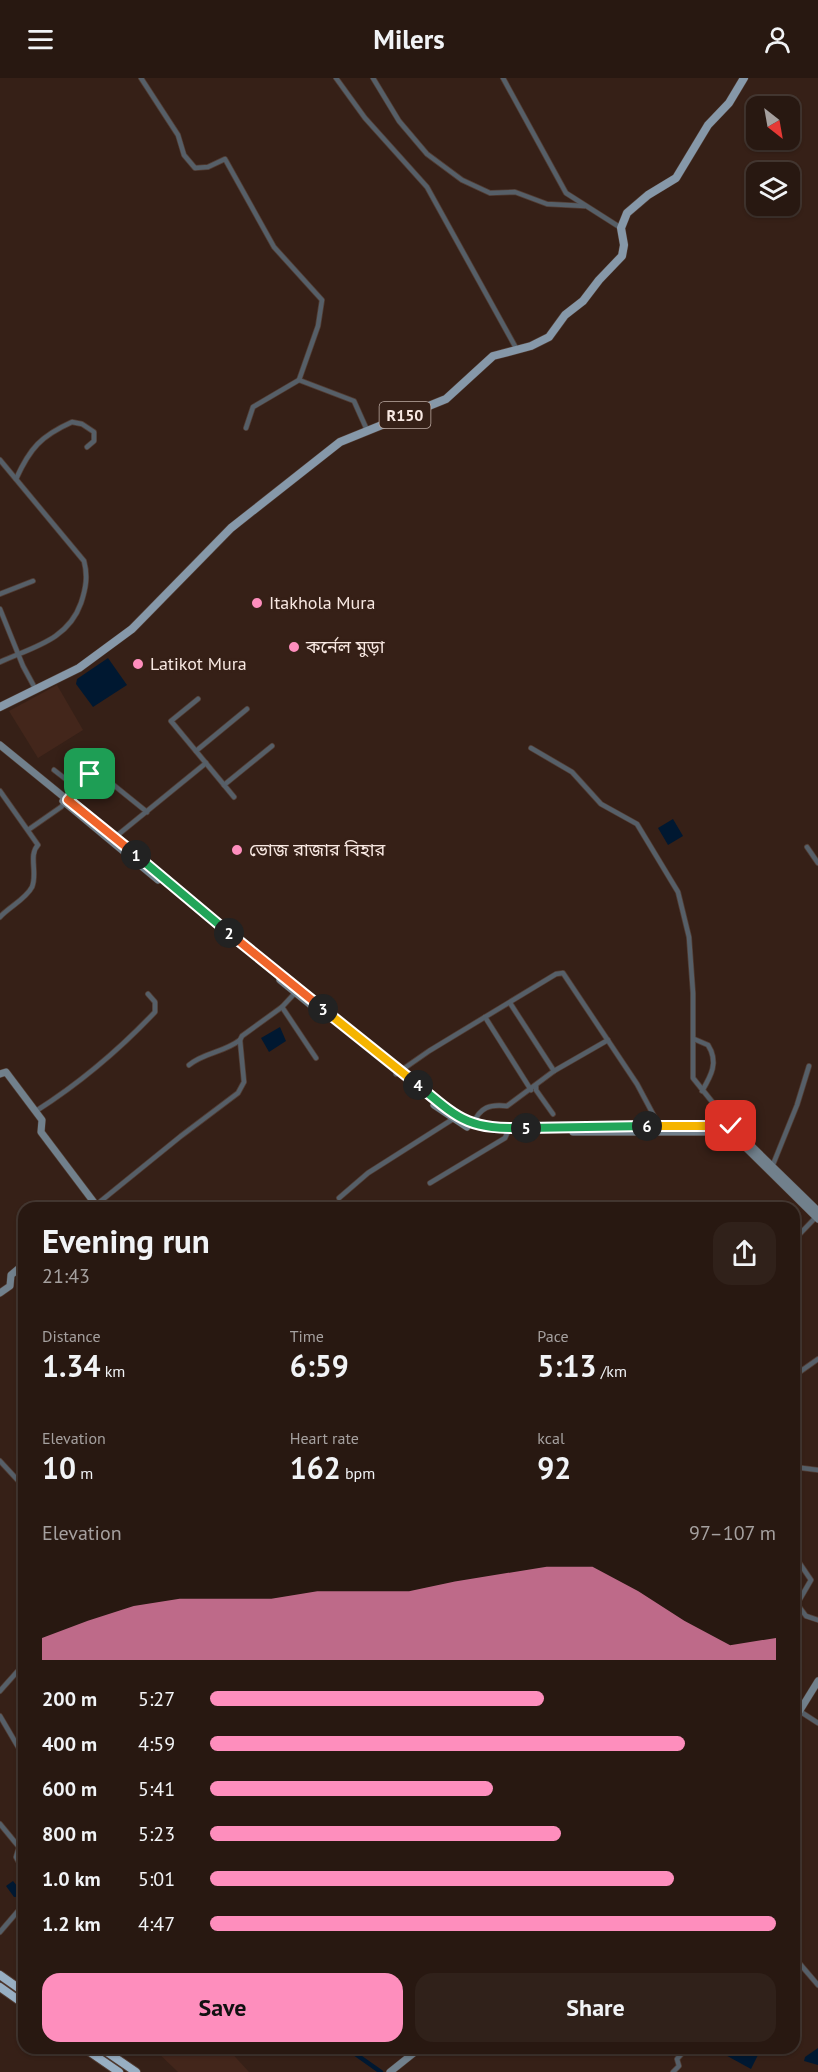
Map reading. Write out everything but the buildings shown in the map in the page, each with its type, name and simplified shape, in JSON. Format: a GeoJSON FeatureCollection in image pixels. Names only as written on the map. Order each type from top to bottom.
{"type":"FeatureCollection","features":[{"type":"Feature","properties":{"kind":"highway"},"geometry":{"type":"LineString","coordinates":[[0,1975],[18,1988]]}},
{"type":"Feature","properties":{"kind":"highway"},"geometry":{"type":"LineString","coordinates":[[1,1991],[18,2001]]}},
{"type":"Feature","properties":{"kind":"highway"},"geometry":{"type":"LineString","coordinates":[[92,2054],[118,2072]]}},
{"type":"Feature","properties":{"kind":"highway"},"geometry":{"type":"LineString","coordinates":[[110,2054],[136,2072]]}},
{"type":"Feature","properties":{"kind":"main road"},"geometry":{"type":"LineString","coordinates":[[621,228],[622,221],[634,207],[676,178],[708,125],[729,103],[744,78]]}},
{"type":"Feature","properties":{"kind":"main road","name":"R150"},"geometry":{"type":"LineString","coordinates":[[0,707],[79,668],[132,629],[231,528],[340,442],[446,399],[494,356],[516,348],[531,346],[549,337],[565,315],[583,301],[622,256],[624,245],[621,228]]}},
{"type":"Feature","properties":{"kind":"main road"},"geometry":{"type":"LineString","coordinates":[[0,745],[295,993],[398,1072],[447,1109],[473,1125],[508,1131]]}},
{"type":"Feature","properties":{"kind":"main road"},"geometry":{"type":"LineString","coordinates":[[0,752],[114,838],[453,1119],[480,1131],[736,1129],[817,1216]]}},
{"type":"Feature","properties":{"kind":"main road"},"geometry":{"type":"LineString","coordinates":[[0,1074],[6,1072],[36,1111],[43,1122],[41,1132],[92,1202]]}},
{"type":"Feature","properties":{"kind":"main road"},"geometry":{"type":"LineString","coordinates":[[727,1128],[817,1216]]}},
{"type":"Feature","properties":{"kind":"main road"},"geometry":{"type":"LineString","coordinates":[[0,1293],[10,1286],[11,1275],[18,1269]]}},
{"type":"Feature","properties":{"kind":"main road"},"geometry":{"type":"LineString","coordinates":[[801,1712],[818,1682]]}},
{"type":"Feature","properties":{"kind":"main road"},"geometry":{"type":"LineString","coordinates":[[390,2072],[411,2054]]}},
{"type":"Feature","properties":{"kind":"street"},"geometry":{"type":"LineString","coordinates":[[141,78],[178,135],[184,155],[195,168],[208,167],[225,159],[274,247],[321,300],[318,326],[299,380],[253,407],[246,428]]}},
{"type":"Feature","properties":{"kind":"street"},"geometry":{"type":"LineString","coordinates":[[336,78],[365,118],[427,187],[516,348]]}},
{"type":"Feature","properties":{"kind":"street"},"geometry":{"type":"LineString","coordinates":[[374,78],[399,122],[427,154],[462,180],[490,193],[515,192],[547,204],[585,206]]}},
{"type":"Feature","properties":{"kind":"street"},"geometry":{"type":"LineString","coordinates":[[503,78],[555,177],[566,193],[621,228]]}},
{"type":"Feature","properties":{"kind":"street"},"geometry":{"type":"LineString","coordinates":[[299,380],[354,401],[367,430]]}},
{"type":"Feature","properties":{"kind":"street"},"geometry":{"type":"LineString","coordinates":[[16,479],[29,453],[41,439],[72,422],[82,424],[94,432],[96,438],[87,447]]}},
{"type":"Feature","properties":{"kind":"street"},"geometry":{"type":"LineString","coordinates":[[0,460],[84,561],[87,572],[83,597],[69,627],[57,636],[0,662]]}},
{"type":"Feature","properties":{"kind":"street"},"geometry":{"type":"LineString","coordinates":[[0,594],[33,581]]}},
{"type":"Feature","properties":{"kind":"street"},"geometry":{"type":"LineString","coordinates":[[0,609],[18,654],[36,690]]}},
{"type":"Feature","properties":{"kind":"street"},"geometry":{"type":"LineString","coordinates":[[198,699],[171,721],[234,797]]}},
{"type":"Feature","properties":{"kind":"street"},"geometry":{"type":"LineString","coordinates":[[196,752],[247,709]]}},
{"type":"Feature","properties":{"kind":"street"},"geometry":{"type":"LineString","coordinates":[[224,785],[272,746]]}},
{"type":"Feature","properties":{"kind":"street"},"geometry":{"type":"LineString","coordinates":[[531,748],[572,772],[600,804],[637,824],[678,892],[689,937],[694,1039],[693,1078],[726,1119],[727,1128]]}},
{"type":"Feature","properties":{"kind":"street"},"geometry":{"type":"LineString","coordinates":[[114,838],[206,764]]}},
{"type":"Feature","properties":{"kind":"street"},"geometry":{"type":"LineString","coordinates":[[54,770],[77,789]]}},
{"type":"Feature","properties":{"kind":"street"},"geometry":{"type":"LineString","coordinates":[[28,830],[66,801],[93,771],[97,770],[147,812]]}},
{"type":"Feature","properties":{"kind":"street"},"geometry":{"type":"LineString","coordinates":[[0,792],[38,845],[33,853],[34,880],[29,891],[0,916]]}},
{"type":"Feature","properties":{"kind":"street"},"geometry":{"type":"LineString","coordinates":[[807,847],[818,863]]}},
{"type":"Feature","properties":{"kind":"street"},"geometry":{"type":"LineString","coordinates":[[398,1072],[556,974],[563,973],[608,1040],[661,1129]]}},
{"type":"Feature","properties":{"kind":"street"},"geometry":{"type":"LineString","coordinates":[[189,1065],[204,1055],[218,1054],[240,1040],[262,1019],[282,1007],[295,993]]}},
{"type":"Feature","properties":{"kind":"street"},"geometry":{"type":"LineString","coordinates":[[36,1111],[85,1078],[155,1012],[155,1002],[148,994]]}},
{"type":"Feature","properties":{"kind":"street"},"geometry":{"type":"LineString","coordinates":[[510,1003],[554,1071]]}},
{"type":"Feature","properties":{"kind":"street"},"geometry":{"type":"LineString","coordinates":[[282,1007],[316,1058]]}},
{"type":"Feature","properties":{"kind":"street"},"geometry":{"type":"LineString","coordinates":[[485,1017],[531,1090]]}},
{"type":"Feature","properties":{"kind":"street"},"geometry":{"type":"LineString","coordinates":[[694,1039],[708,1045],[714,1061],[712,1075],[702,1091]]}},
{"type":"Feature","properties":{"kind":"street"},"geometry":{"type":"LineString","coordinates":[[100,1202],[189,1129],[238,1094],[244,1082],[240,1040]]}},
{"type":"Feature","properties":{"kind":"street"},"geometry":{"type":"LineString","coordinates":[[473,1125],[481,1110],[495,1104],[505,1107],[554,1071],[608,1040]]}},
{"type":"Feature","properties":{"kind":"street"},"geometry":{"type":"LineString","coordinates":[[772,1167],[794,1113],[808,1066]]}},
{"type":"Feature","properties":{"kind":"street"},"geometry":{"type":"LineString","coordinates":[[536,1085],[536,1090],[553,1114]]}},
{"type":"Feature","properties":{"kind":"street"},"geometry":{"type":"LineString","coordinates":[[339,1198],[368,1173],[453,1119]]}},
{"type":"Feature","properties":{"kind":"street"},"geometry":{"type":"LineString","coordinates":[[430,1183],[505,1138],[508,1131]]}},
{"type":"Feature","properties":{"kind":"street"},"geometry":{"type":"LineString","coordinates":[[800,1234],[817,1216]]}},
{"type":"Feature","properties":{"kind":"street"},"geometry":{"type":"LineString","coordinates":[[800,1372],[818,1359]]}},
{"type":"Feature","properties":{"kind":"street"},"geometry":{"type":"LineString","coordinates":[[0,1461],[18,1480]]}},
{"type":"Feature","properties":{"kind":"street"},"geometry":{"type":"LineString","coordinates":[[800,1468],[818,1470]]}},
{"type":"Feature","properties":{"kind":"street"},"geometry":{"type":"LineString","coordinates":[[800,1564],[811,1580],[800,1598]]}},
{"type":"Feature","properties":{"kind":"street"},"geometry":{"type":"LineString","coordinates":[[800,1609],[811,1620],[818,1620]]}},
{"type":"Feature","properties":{"kind":"street"},"geometry":{"type":"LineString","coordinates":[[0,1691],[18,1671]]}},
{"type":"Feature","properties":{"kind":"street"},"geometry":{"type":"LineString","coordinates":[[801,1712],[818,1723]]}},
{"type":"Feature","properties":{"kind":"street"},"geometry":{"type":"LineString","coordinates":[[0,1716],[18,1747]]}},
{"type":"Feature","properties":{"kind":"street"},"geometry":{"type":"LineString","coordinates":[[0,1824],[18,1846]]}},
{"type":"Feature","properties":{"kind":"street"},"geometry":{"type":"LineString","coordinates":[[0,1932],[18,1911]]}},
{"type":"Feature","properties":{"kind":"street"},"geometry":{"type":"LineString","coordinates":[[800,1964],[818,1985]]}},
{"type":"Feature","properties":{"kind":"street"},"geometry":{"type":"LineString","coordinates":[[673,2072],[679,2066],[677,2059],[682,2054]]}},
{"type":"Feature","properties":{"kind":"shaded area"},"geometry":{"type":"Polygon","coordinates":[[[57,685],[83,730],[38,758],[9,711],[57,685]]]}},
{"type":"Feature","properties":{"kind":"shaded area"},"geometry":{"type":"Polygon","coordinates":[[[159,2054],[232,2054],[249,2072],[178,2072],[159,2054]]]}},
{"type":"Feature","properties":{"kind":"water"},"geometry":{"type":"Polygon","coordinates":[[[108,658],[127,685],[93,707],[76,684],[77,679],[108,658]]]}},
{"type":"Feature","properties":{"kind":"water"},"geometry":{"type":"Polygon","coordinates":[[[673,819],[683,836],[668,845],[658,828],[673,819]]]}},
{"type":"Feature","properties":{"kind":"water"},"geometry":{"type":"Polygon","coordinates":[[[280,1027],[286,1041],[269,1052],[261,1038],[280,1027]]]}},
{"type":"Feature","properties":{"kind":"water"},"geometry":{"type":"Polygon","coordinates":[[[13,1881],[18,1887],[18,1897],[14,1897],[6,1886],[13,1881]]]}},
{"type":"Feature","properties":{"kind":"water"},"geometry":{"type":"Polygon","coordinates":[[[818,2048],[818,2065],[804,2061],[805,2057],[818,2048]]]}},
{"type":"Feature","properties":{"kind":"water"},"geometry":{"type":"Polygon","coordinates":[[[724,2054],[758,2054],[751,2069],[724,2054]]]}},
{"type":"Feature","properties":{"kind":"waterway"},"geometry":{"type":"LineString","coordinates":[[356,2054],[381,2072]]}},
{"type":"Feature","properties":{"kind":"place","name":"Itakhola Mura"},"geometry":{"type":"Point","coordinates":[257,603]}},
{"type":"Feature","properties":{"kind":"place","name":"কর্নেল মুড়া"},"geometry":{"type":"Point","coordinates":[294,647]}},
{"type":"Feature","properties":{"kind":"place","name":"Latikot Mura"},"geometry":{"type":"Point","coordinates":[138,664]}},
{"type":"Feature","properties":{"kind":"place","name":"ভোজ রাজার বিহার"},"geometry":{"type":"Point","coordinates":[237,850]}},
{"type":"Feature","properties":{"kind":"route"},"geometry":{"type":"LineString","coordinates":[[90,774],[68,800],[439,1103],[466,1121],[478,1127],[494,1129],[731,1126]]}}]}
